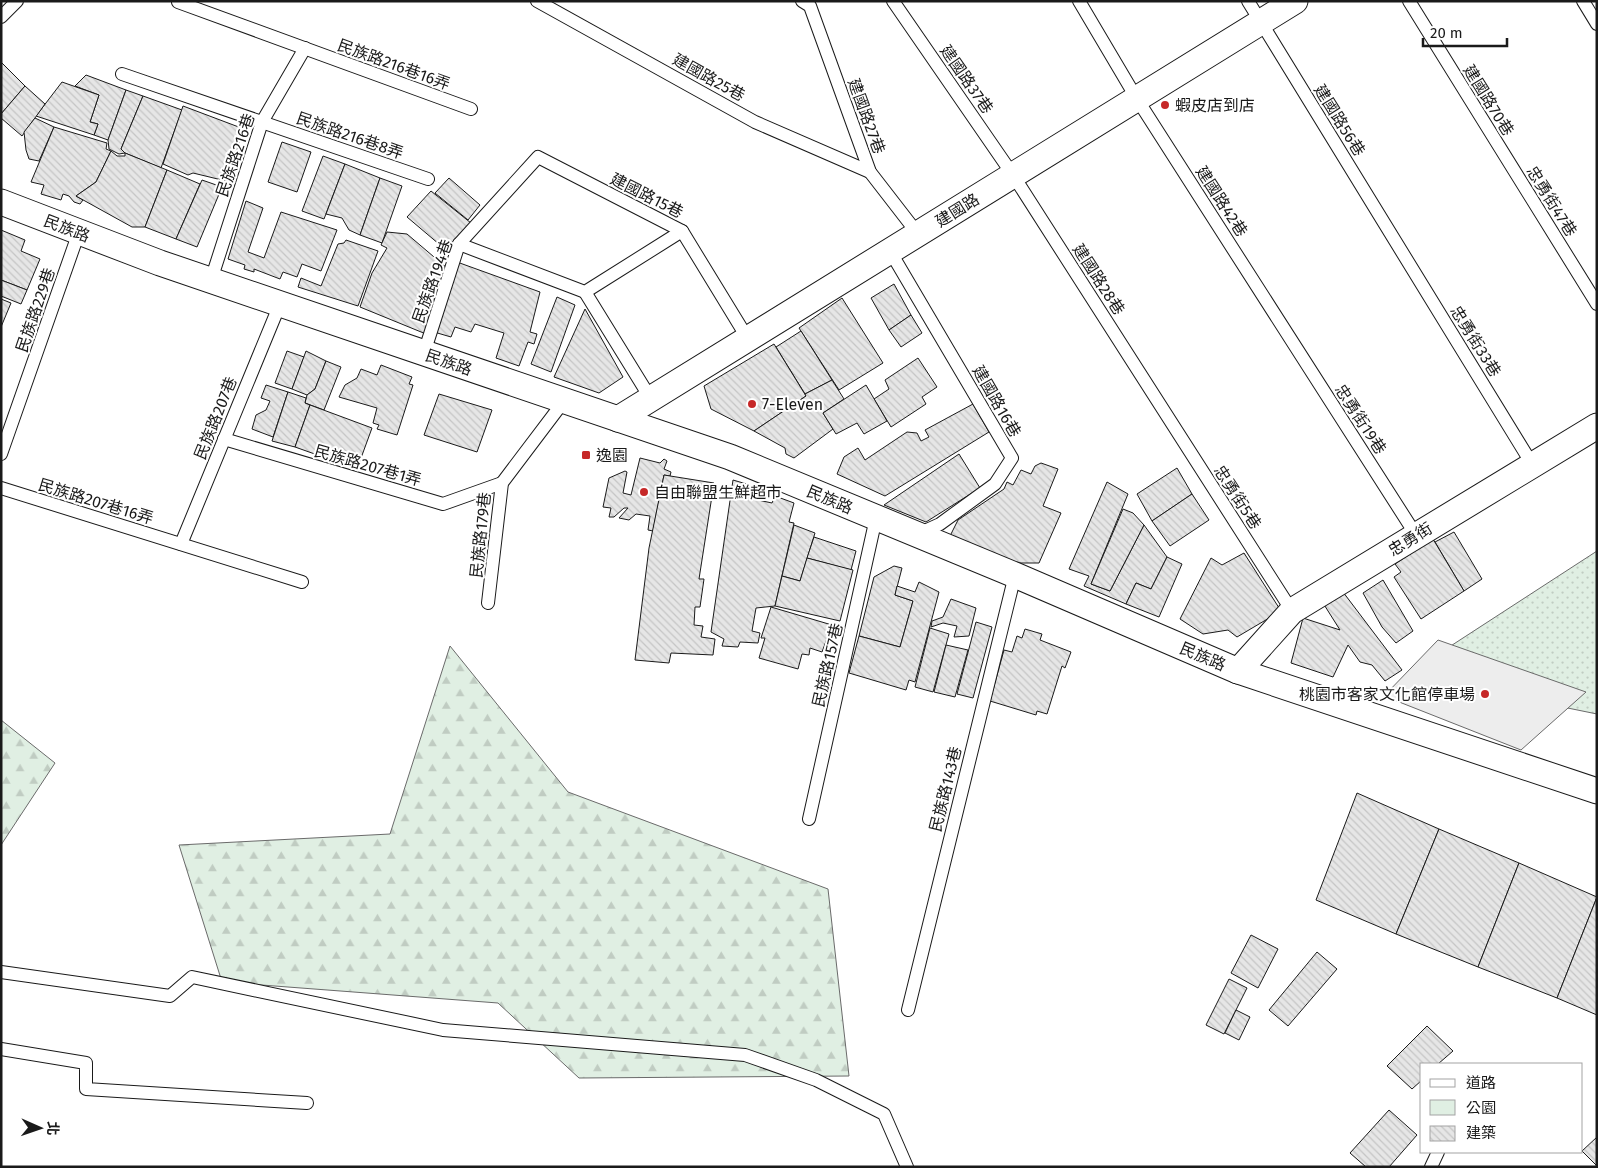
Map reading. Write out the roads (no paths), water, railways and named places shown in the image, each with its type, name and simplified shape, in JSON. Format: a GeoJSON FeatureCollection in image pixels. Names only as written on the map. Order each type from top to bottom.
{"type":"FeatureCollection","features":[{"type":"Feature","properties":{"kind":"street","name":"建國路"},"geometry":{"type":"LineString","coordinates":[[618,419],[1295,1]]}},
{"type":"Feature","properties":{"kind":"street","name":"民族路"},"geometry":{"type":"LineString","coordinates":[[1,202],[160,264],[730,457],[1015,575],[1238,671],[1597,791]]}},
{"type":"Feature","properties":{"kind":"street","name":"忠勇街"},"geometry":{"type":"LineString","coordinates":[[1238,671],[1292,612],[1597,426]]}},
{"type":"Feature","properties":{"kind":"lane"},"geometry":{"type":"LineString","coordinates":[[1,17],[17,1]]}},
{"type":"Feature","properties":{"kind":"lane","name":"建國路25巷"},"geometry":{"type":"LineString","coordinates":[[537,1],[755,122],[870,172]]}},
{"type":"Feature","properties":{"kind":"lane","name":"建國路27巷"},"geometry":{"type":"LineString","coordinates":[[802,1],[810,6],[870,172],[918,234]]}},
{"type":"Feature","properties":{"kind":"lane","name":"建國路37巷"},"geometry":{"type":"LineString","coordinates":[[893,1],[1013,175]]}},
{"type":"Feature","properties":{"kind":"lane","name":"建國路42巷"},"geometry":{"type":"LineString","coordinates":[[1079,1],[1137,99],[1279,320]]}},
{"type":"Feature","properties":{"kind":"lane","name":"建國路56巷"},"geometry":{"type":"LineString","coordinates":[[1248,1],[1391,234]]}},
{"type":"Feature","properties":{"kind":"lane","name":"建國路70巷"},"geometry":{"type":"LineString","coordinates":[[1409,1],[1511,165]]}},
{"type":"Feature","properties":{"kind":"lane"},"geometry":{"type":"LineString","coordinates":[[1583,1],[1597,24]]}},
{"type":"Feature","properties":{"kind":"lane","name":"民族路216巷16弄"},"geometry":{"type":"LineString","coordinates":[[178,2],[471,109]]}},
{"type":"Feature","properties":{"kind":"lane","name":"民族路216巷"},"geometry":{"type":"LineString","coordinates":[[211,280],[262,122],[305,48]]}},
{"type":"Feature","properties":{"kind":"lane","name":"民族路216巷8弄"},"geometry":{"type":"LineString","coordinates":[[122,74],[428,179]]}},
{"type":"Feature","properties":{"kind":"lane","name":"建國路15巷"},"geometry":{"type":"LineString","coordinates":[[538,157],[682,231],[748,339]]}},
{"type":"Feature","properties":{"kind":"lane","name":"民族路194巷"},"geometry":{"type":"LineString","coordinates":[[424,353],[459,244],[538,157]]}},
{"type":"Feature","properties":{"kind":"lane","name":"忠勇街47巷"},"geometry":{"type":"LineString","coordinates":[[1511,165],[1597,304]]}},
{"type":"Feature","properties":{"kind":"lane","name":"建國路28巷"},"geometry":{"type":"LineString","coordinates":[[1013,175],[1157,399]]}},
{"type":"Feature","properties":{"kind":"lane"},"geometry":{"type":"LineString","coordinates":[[585,292],[682,231]]}},
{"type":"Feature","properties":{"kind":"lane","name":"民族路229巷"},"geometry":{"type":"LineString","coordinates":[[1,454],[79,232]]}},
{"type":"Feature","properties":{"kind":"lane","name":"忠勇街33巷"},"geometry":{"type":"LineString","coordinates":[[1391,234],[1532,464]]}},
{"type":"Feature","properties":{"kind":"lane"},"geometry":{"type":"LineString","coordinates":[[459,244],[585,292],[651,399]]}},
{"type":"Feature","properties":{"kind":"lane","name":"建國路16巷"},"geometry":{"type":"LineString","coordinates":[[890,251],[1012,458],[995,484],[940,524],[916,535]]}},
{"type":"Feature","properties":{"kind":"lane","name":"民族路207巷"},"geometry":{"type":"LineString","coordinates":[[181,544],[280,304]]}},
{"type":"Feature","properties":{"kind":"lane","name":"忠勇街19巷"},"geometry":{"type":"LineString","coordinates":[[1279,320],[1416,535]]}},
{"type":"Feature","properties":{"kind":"lane","name":"忠勇街5巷"},"geometry":{"type":"LineString","coordinates":[[1157,399],[1292,612]]}},
{"type":"Feature","properties":{"kind":"lane","name":"民族路179巷"},"geometry":{"type":"LineString","coordinates":[[488,603],[502,483],[564,401]]}},
{"type":"Feature","properties":{"kind":"lane","name":"民族路207巷1弄"},"geometry":{"type":"LineString","coordinates":[[224,439],[443,504],[502,483]]}},
{"type":"Feature","properties":{"kind":"lane","name":"民族路207巷16弄"},"geometry":{"type":"LineString","coordinates":[[1,488],[302,582]]}},
{"type":"Feature","properties":{"kind":"lane","name":"民族路157巷"},"geometry":{"type":"LineString","coordinates":[[809,819],[876,518]]}},
{"type":"Feature","properties":{"kind":"lane","name":"民族路143巷"},"geometry":{"type":"LineString","coordinates":[[908,1010],[1015,575]]}},
{"type":"Feature","properties":{"kind":"lane"},"geometry":{"type":"LineString","coordinates":[[1,972],[170,996],[192,977],[443,1030],[745,1055],[816,1080],[884,1114],[906,1167]]}},
{"type":"Feature","properties":{"kind":"lane"},"geometry":{"type":"LineString","coordinates":[[1,1049],[86,1063],[86,1090],[307,1103]]}},
{"type":"Feature","properties":{"kind":"lane"},"geometry":{"type":"LineString","coordinates":[[1431,1167],[1438,1153]]}},
{"type":"Feature","properties":{"kind":"place","name":"蝦皮店到店"},"geometry":{"type":"Point","coordinates":[1165,105]}},
{"type":"Feature","properties":{"kind":"place","name":"7-Eleven"},"geometry":{"type":"Point","coordinates":[752,404]}},
{"type":"Feature","properties":{"kind":"place","name":"逸園"},"geometry":{"type":"Point","coordinates":[586,455]}},
{"type":"Feature","properties":{"kind":"place","name":"自由聯盟生鮮超市"},"geometry":{"type":"Point","coordinates":[644,492]}},
{"type":"Feature","properties":{"kind":"place","name":"桃園市客家文化館停車場"},"geometry":{"type":"Point","coordinates":[1485,694]}}]}
